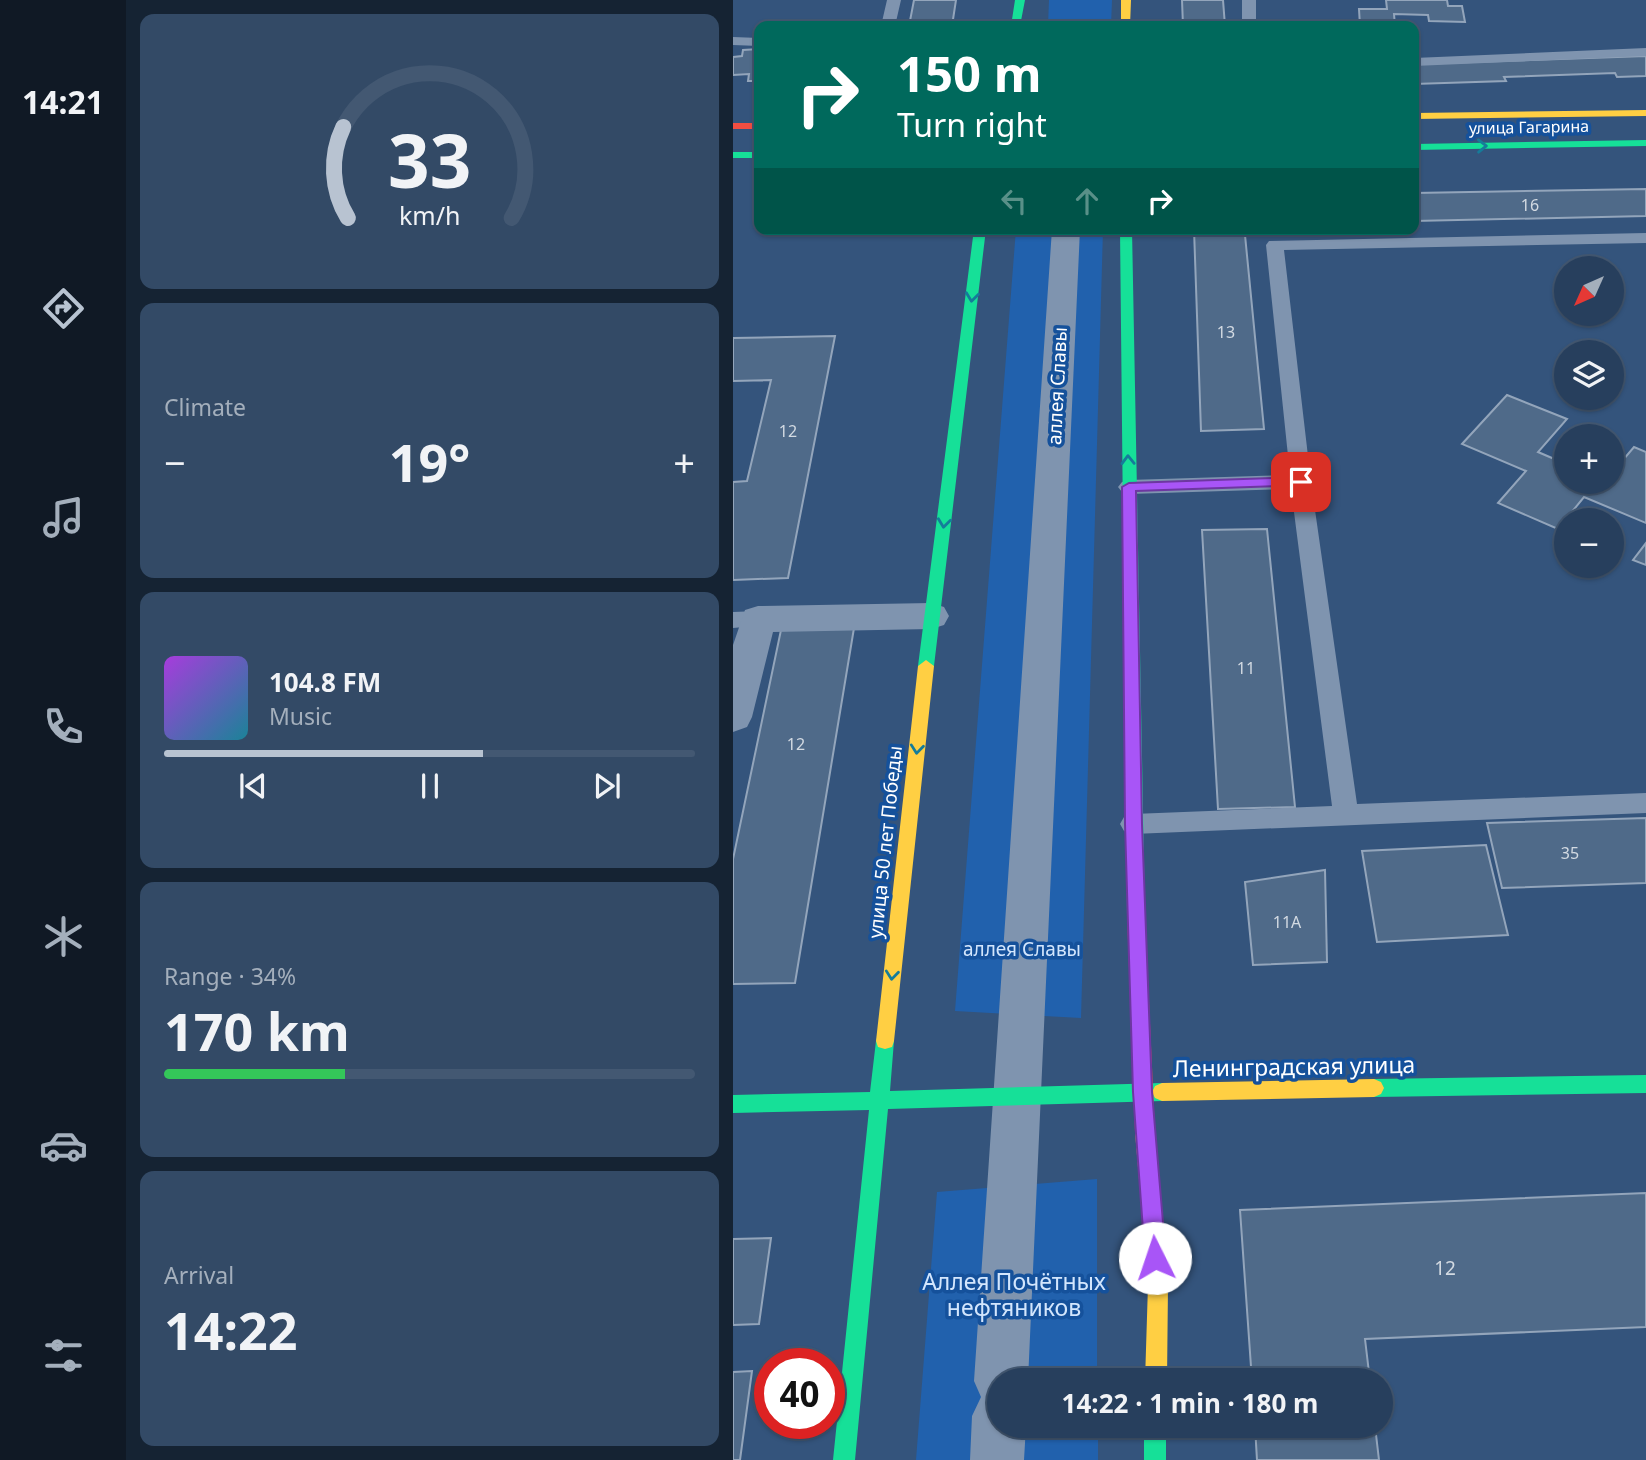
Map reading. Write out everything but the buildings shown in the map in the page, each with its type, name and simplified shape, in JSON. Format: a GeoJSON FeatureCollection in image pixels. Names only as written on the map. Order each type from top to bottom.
{"type":"FeatureCollection","features":[{"type":"Feature","properties":{"kind":"street"},"geometry":{"type":"LineString","coordinates":[[1017,21],[1020,0]]}},
{"type":"Feature","properties":{"kind":"street"},"geometry":{"type":"LineString","coordinates":[[1126,0],[1126,21]]}},
{"type":"Feature","properties":{"kind":"street","name":"улица Гагарина"},"geometry":{"type":"LineString","coordinates":[[1419,116],[1646,113]]}},
{"type":"Feature","properties":{"kind":"street"},"geometry":{"type":"LineString","coordinates":[[733,126],[754,125]]}},
{"type":"Feature","properties":{"kind":"street","name":"улица Гагарина"},"geometry":{"type":"LineString","coordinates":[[1419,147],[1646,143]]}},
{"type":"Feature","properties":{"kind":"street"},"geometry":{"type":"LineString","coordinates":[[733,155],[754,155]]}},
{"type":"Feature","properties":{"kind":"street","name":"улица 50 лет Победы"},"geometry":{"type":"LineString","coordinates":[[844,1460],[878,1102],[931,616],[979,235]]}},
{"type":"Feature","properties":{"kind":"street","name":"аллея Славы"},"geometry":{"type":"LineString","coordinates":[[1002,1368],[1015,1094],[1066,235]]}},
{"type":"Feature","properties":{"kind":"street"},"geometry":{"type":"LineString","coordinates":[[1126,235],[1133,824],[1142,1092],[1158,1285],[1156,1368]]}},
{"type":"Feature","properties":{"kind":"street"},"geometry":{"type":"LineString","coordinates":[[733,717],[745,620],[931,616]]}},
{"type":"Feature","properties":{"kind":"street","name":"Ленинградская улица"},"geometry":{"type":"LineString","coordinates":[[733,1104],[878,1102],[1015,1094],[1646,1084]]}},
{"type":"Feature","properties":{"kind":"street"},"geometry":{"type":"LineString","coordinates":[[997,1460],[998,1438]]}},
{"type":"Feature","properties":{"kind":"street"},"geometry":{"type":"LineString","coordinates":[[1155,1438],[1155,1460]]}},
{"type":"Feature","properties":{"kind":"lane"},"geometry":{"type":"LineString","coordinates":[[889,21],[894,0]]}},
{"type":"Feature","properties":{"kind":"lane"},"geometry":{"type":"LineString","coordinates":[[1249,0],[1249,21]]}},
{"type":"Feature","properties":{"kind":"lane"},"geometry":{"type":"LineString","coordinates":[[733,41],[754,42]]}},
{"type":"Feature","properties":{"kind":"lane"},"geometry":{"type":"LineString","coordinates":[[1419,62],[1646,52]]}},
{"type":"Feature","properties":{"kind":"lane"},"geometry":{"type":"LineString","coordinates":[[1346,816],[1301,482],[1275,245],[1646,238]]}},
{"type":"Feature","properties":{"kind":"lane"},"geometry":{"type":"LineString","coordinates":[[1129,487],[1301,482]]}},
{"type":"Feature","properties":{"kind":"lane"},"geometry":{"type":"LineString","coordinates":[[1133,824],[1646,803]]}},
{"type":"Feature","properties":{"kind":"green space"},"geometry":{"type":"Polygon","coordinates":[[[1049,0],[1112,0],[1111,21],[1048,21],[1049,0]]]}},
{"type":"Feature","properties":{"kind":"green space","name":"аллея Славы"},"geometry":{"type":"Polygon","coordinates":[[[1016,235],[1103,235],[1081,1018],[955,1011],[1016,235]]]}},
{"type":"Feature","properties":{"kind":"green space","name":"Аллея Почётных нефтяников"},"geometry":{"type":"Polygon","coordinates":[[[1097,1179],[1097,1368],[987,1368],[987,1438],[1098,1438],[1098,1460],[916,1460],[937,1192],[1097,1179]]]}},
{"type":"Feature","properties":{"kind":"traffic: fast"},"geometry":{"type":"LineString","coordinates":[[1017,21],[1020,0]]}},
{"type":"Feature","properties":{"kind":"traffic: fast"},"geometry":{"type":"LineString","coordinates":[[1419,147],[1646,143]]}},
{"type":"Feature","properties":{"kind":"traffic: fast"},"geometry":{"type":"LineString","coordinates":[[733,155],[754,155]]}},
{"type":"Feature","properties":{"kind":"traffic: fast"},"geometry":{"type":"LineString","coordinates":[[926,666],[979,235]]}},
{"type":"Feature","properties":{"kind":"traffic: fast"},"geometry":{"type":"LineString","coordinates":[[1126,235],[1136,914]]}},
{"type":"Feature","properties":{"kind":"traffic: fast"},"geometry":{"type":"LineString","coordinates":[[844,1460],[885,1041]]}},
{"type":"Feature","properties":{"kind":"traffic: fast"},"geometry":{"type":"LineString","coordinates":[[1374,1088],[1646,1084]]}},
{"type":"Feature","properties":{"kind":"traffic: fast"},"geometry":{"type":"LineString","coordinates":[[733,1104],[1162,1092]]}},
{"type":"Feature","properties":{"kind":"traffic: fast"},"geometry":{"type":"LineString","coordinates":[[1155,1438],[1155,1460]]}},
{"type":"Feature","properties":{"kind":"traffic: slow"},"geometry":{"type":"LineString","coordinates":[[1126,0],[1126,21]]}},
{"type":"Feature","properties":{"kind":"traffic: slow"},"geometry":{"type":"LineString","coordinates":[[1419,116],[1646,113]]}},
{"type":"Feature","properties":{"kind":"traffic: slow"},"geometry":{"type":"LineString","coordinates":[[885,1041],[926,666]]}},
{"type":"Feature","properties":{"kind":"traffic: slow"},"geometry":{"type":"LineString","coordinates":[[1162,1092],[1374,1088]]}},
{"type":"Feature","properties":{"kind":"traffic: slow"},"geometry":{"type":"LineString","coordinates":[[1145,1132],[1158,1285],[1156,1368]]}},
{"type":"Feature","properties":{"kind":"traffic: jam"},"geometry":{"type":"LineString","coordinates":[[733,126],[754,126]]}},
{"type":"Feature","properties":{"kind":"traffic: jam"},"geometry":{"type":"LineString","coordinates":[[1136,914],[1145,1132]]}},
{"type":"Feature","properties":{"kind":"route"},"geometry":{"type":"LineString","coordinates":[[1155,1258],[1142,1092],[1133,824],[1129,487],[1301,482]]}}]}
